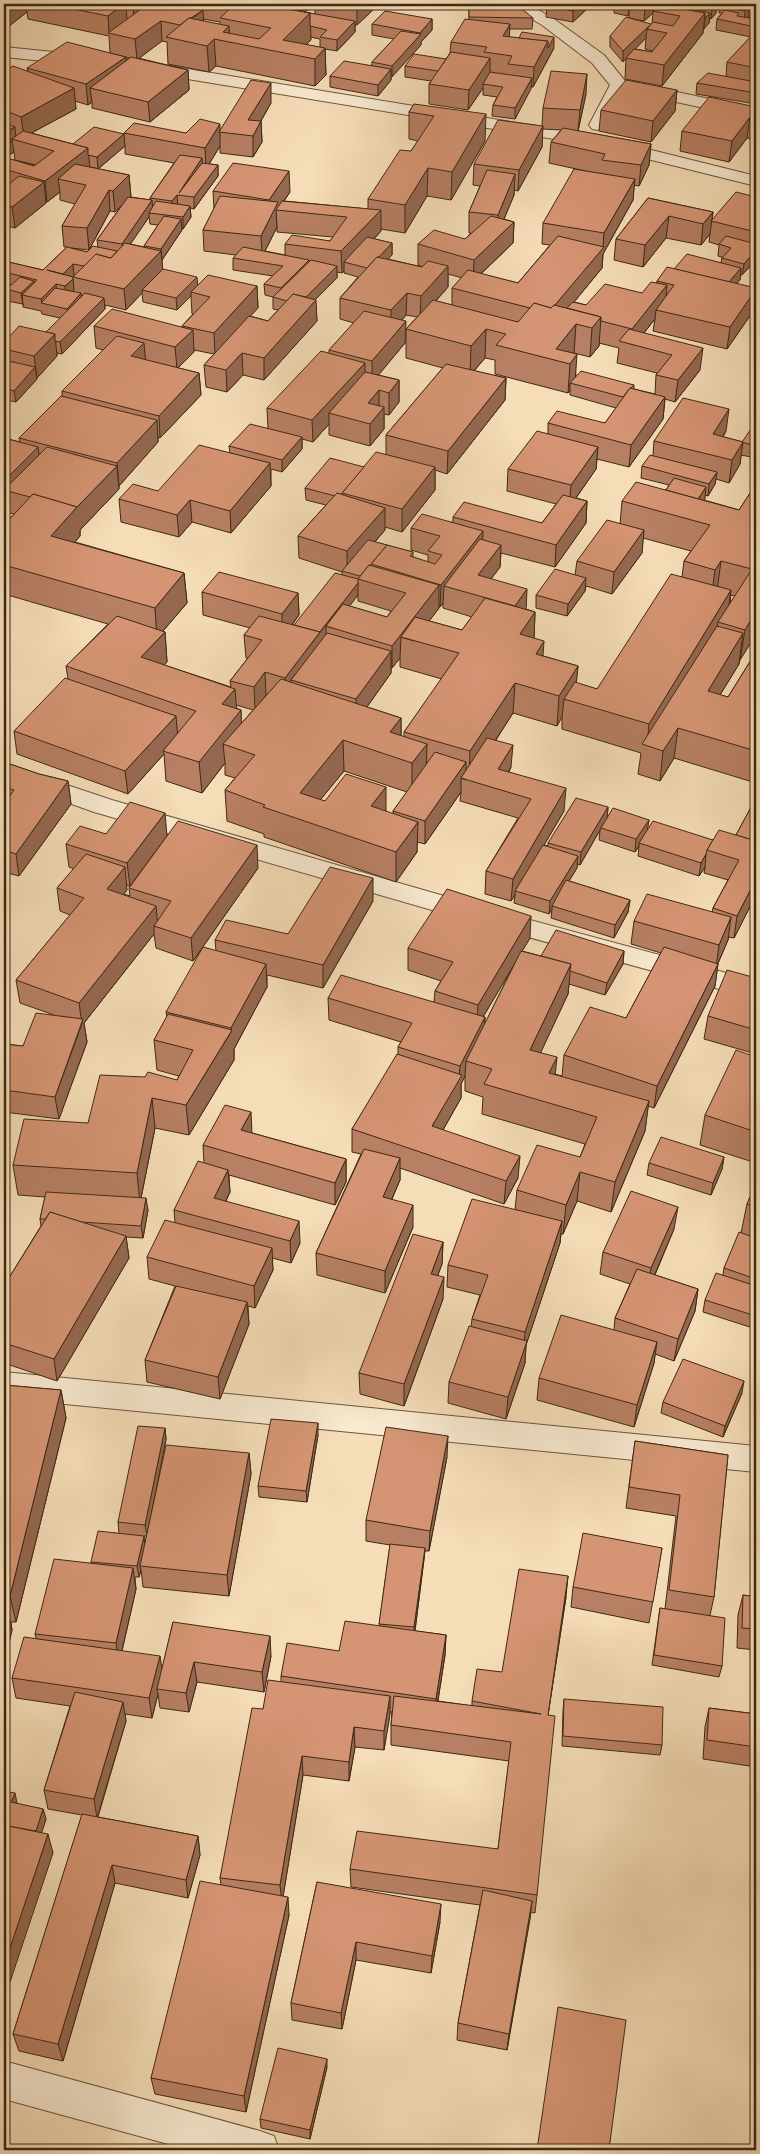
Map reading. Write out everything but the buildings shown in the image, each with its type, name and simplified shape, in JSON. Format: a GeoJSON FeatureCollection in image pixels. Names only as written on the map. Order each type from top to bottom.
{"type":"FeatureCollection","features":[{"type":"Feature","properties":{"kind":"street"},"geometry":{"type":"LineString","coordinates":[[517,4],[548,22],[598,59],[619,84],[756,114]]}},
{"type":"Feature","properties":{"kind":"street"},"geometry":{"type":"LineString","coordinates":[[4,52],[98,61]]}},
{"type":"Feature","properties":{"kind":"street"},"geometry":{"type":"LineString","coordinates":[[136,65],[591,140],[756,181]]}},
{"type":"Feature","properties":{"kind":"street"},"geometry":{"type":"LineString","coordinates":[[591,140],[619,84]]}},
{"type":"Feature","properties":{"kind":"street"},"geometry":{"type":"LineString","coordinates":[[4,772],[103,806],[188,831],[489,918],[756,990]]}},
{"type":"Feature","properties":{"kind":"street"},"geometry":{"type":"LineString","coordinates":[[4,1385],[756,1459]]}},
{"type":"Feature","properties":{"kind":"street"},"geometry":{"type":"LineString","coordinates":[[4,2080],[260,2150]]}}]}
